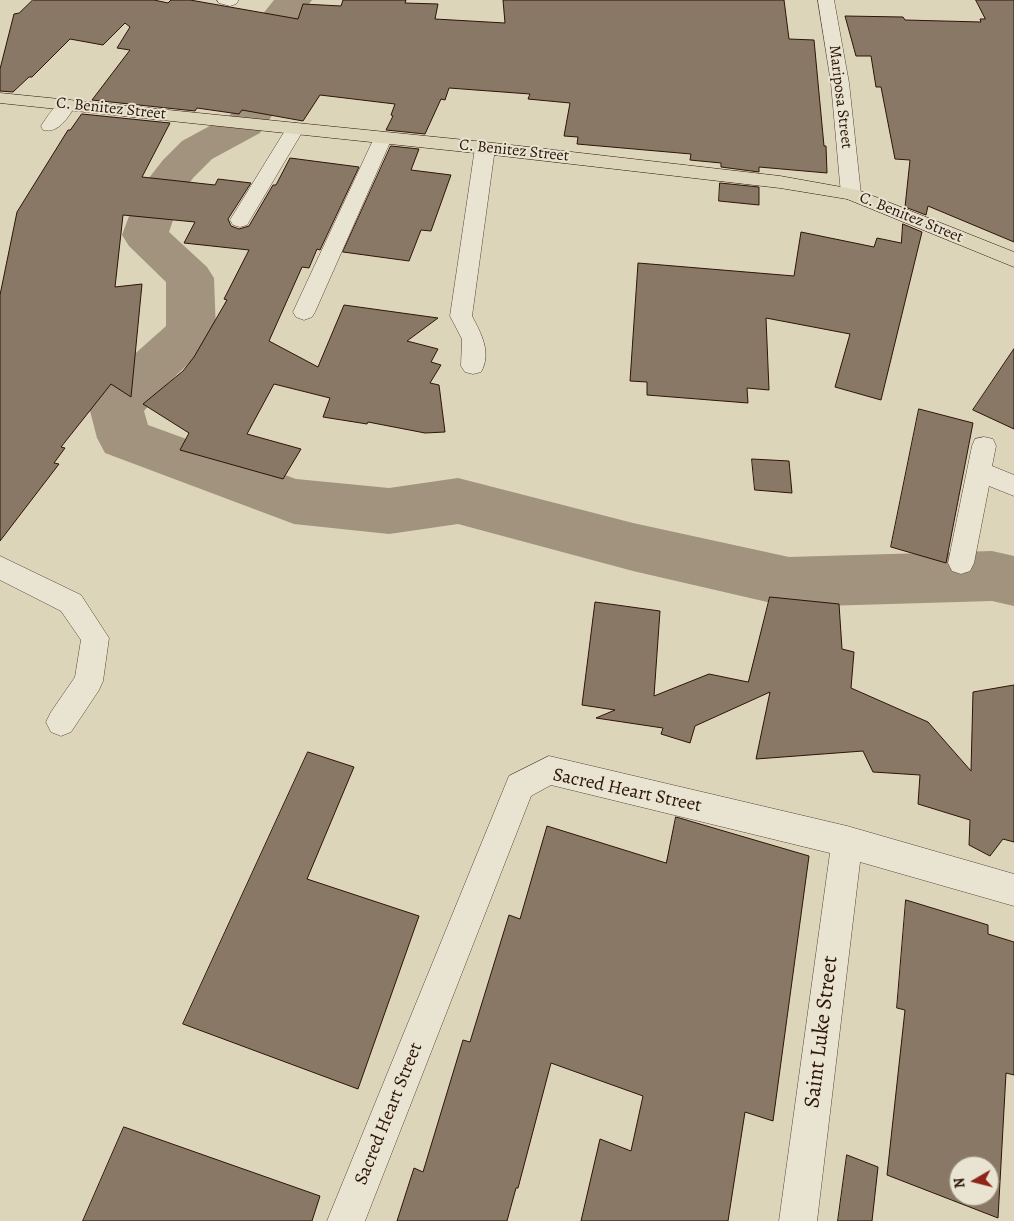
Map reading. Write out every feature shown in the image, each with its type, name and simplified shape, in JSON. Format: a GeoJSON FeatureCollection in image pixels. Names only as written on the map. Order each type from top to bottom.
{"type":"FeatureCollection","features":[{"type":"Feature","properties":{"kind":"main road","name":"C. Benitez Street"},"geometry":{"type":"LineString","coordinates":[[0,98],[485,148],[780,182],[851,194],[1014,260]]}},
{"type":"Feature","properties":{"kind":"street","name":"Mariposa Street"},"geometry":{"type":"LineString","coordinates":[[826,0],[840,83],[851,194]]}},
{"type":"Feature","properties":{"kind":"street"},"geometry":{"type":"LineString","coordinates":[[50,126],[67,105]]}},
{"type":"Feature","properties":{"kind":"street"},"geometry":{"type":"LineString","coordinates":[[240,220],[292,128]]}},
{"type":"Feature","properties":{"kind":"street"},"geometry":{"type":"LineString","coordinates":[[304,312],[383,138]]}},
{"type":"Feature","properties":{"kind":"street"},"geometry":{"type":"LineString","coordinates":[[474,366],[473,339],[461,316],[485,148]]}},
{"type":"Feature","properties":{"kind":"street"},"geometry":{"type":"LineString","coordinates":[[961,563],[982,458],[1014,486]]}},
{"type":"Feature","properties":{"kind":"street"},"geometry":{"type":"LineString","coordinates":[[0,567],[71,603],[95,638],[90,681],[61,722]]}},
{"type":"Feature","properties":{"kind":"street","name":"Sacred Heart Street"},"geometry":{"type":"LineString","coordinates":[[346,1221],[520,786],[549,770],[846,842],[1014,890]]}},
{"type":"Feature","properties":{"kind":"street","name":"Saint Luke Street"},"geometry":{"type":"LineString","coordinates":[[798,1221],[846,842]]}},
{"type":"Feature","properties":{"kind":"building"},"geometry":{"type":"Polygon","coordinates":[[[33,0],[154,0],[168,3],[171,0],[190,0],[298,19],[303,4],[341,6],[343,0],[406,0],[405,3],[438,4],[435,19],[505,23],[503,0],[784,0],[789,39],[814,40],[824,146],[826,146],[827,173],[759,167],[759,172],[721,167],[721,163],[690,160],[691,154],[577,144],[578,137],[564,136],[570,103],[528,99],[530,94],[449,88],[445,100],[441,99],[425,134],[386,130],[393,116],[391,115],[395,104],[320,95],[303,121],[242,110],[239,114],[197,108],[195,111],[92,100],[130,50],[117,48],[130,27],[125,23],[103,45],[70,39],[32,77],[29,77],[13,92],[0,91],[0,69],[14,14],[19,13],[33,0]]]}},
{"type":"Feature","properties":{"kind":"building"},"geometry":{"type":"Polygon","coordinates":[[[976,0],[1014,0],[1014,242],[928,206],[926,215],[905,207],[910,160],[895,159],[881,87],[876,87],[871,56],[856,56],[845,16],[903,17],[905,20],[981,22],[980,19],[985,19],[976,0]]]}},
{"type":"Feature","properties":{"kind":"building"},"geometry":{"type":"Polygon","coordinates":[[[82,114],[170,123],[142,177],[215,185],[218,179],[251,183],[228,219],[231,226],[239,229],[249,226],[273,185],[276,185],[290,158],[359,167],[320,250],[317,249],[309,268],[302,267],[269,341],[318,367],[344,305],[438,318],[407,341],[438,349],[431,362],[441,365],[430,383],[439,385],[445,432],[425,433],[368,422],[367,424],[323,417],[330,398],[274,384],[247,434],[301,449],[283,479],[180,450],[189,433],[143,404],[183,371],[194,357],[227,300],[224,299],[249,250],[184,243],[195,222],[123,215],[115,287],[142,284],[131,397],[111,384],[61,447],[65,448],[54,463],[59,464],[0,541],[0,295],[17,212],[68,130],[70,130],[82,114]]]}},
{"type":"Feature","properties":{"kind":"building"},"geometry":{"type":"Polygon","coordinates":[[[391,146],[419,149],[411,170],[451,175],[431,231],[421,230],[409,261],[343,252],[391,146]]]}},
{"type":"Feature","properties":{"kind":"building"},"geometry":{"type":"Polygon","coordinates":[[[720,183],[759,187],[759,205],[719,201],[720,183]]]}},
{"type":"Feature","properties":{"kind":"building"},"geometry":{"type":"Polygon","coordinates":[[[903,224],[922,232],[881,400],[835,387],[850,334],[766,318],[769,390],[747,388],[748,403],[647,395],[647,382],[630,381],[638,263],[794,276],[801,232],[874,247],[877,238],[901,243],[903,224]]]}},
{"type":"Feature","properties":{"kind":"building"},"geometry":{"type":"Polygon","coordinates":[[[1014,349],[1014,429],[973,410],[1014,349]]]}},
{"type":"Feature","properties":{"kind":"building"},"geometry":{"type":"Polygon","coordinates":[[[919,409],[973,423],[946,563],[891,547],[919,409]]]}},
{"type":"Feature","properties":{"kind":"building"},"geometry":{"type":"Polygon","coordinates":[[[752,459],[789,461],[792,493],[755,490],[752,459]]]}},
{"type":"Feature","properties":{"kind":"building"},"geometry":{"type":"Polygon","coordinates":[[[770,597],[839,604],[842,649],[854,652],[851,688],[928,722],[971,771],[973,692],[1014,685],[1014,842],[1003,839],[990,856],[969,845],[970,820],[918,804],[920,775],[873,772],[863,751],[756,759],[770,692],[695,726],[690,743],[661,734],[663,728],[596,718],[615,710],[582,705],[595,602],[660,611],[654,696],[709,674],[748,682],[770,597]]]}},
{"type":"Feature","properties":{"kind":"building"},"geometry":{"type":"Polygon","coordinates":[[[308,752],[354,767],[307,879],[419,916],[358,1089],[183,1024],[308,752]]]}},
{"type":"Feature","properties":{"kind":"building"},"geometry":{"type":"Polygon","coordinates":[[[676,817],[809,856],[773,1121],[745,1112],[728,1221],[581,1221],[600,1139],[631,1151],[643,1096],[551,1063],[518,1188],[516,1188],[507,1221],[397,1221],[414,1168],[423,1172],[463,1040],[470,1042],[509,915],[520,919],[547,826],[666,863],[676,817]]]}},
{"type":"Feature","properties":{"kind":"building"},"geometry":{"type":"Polygon","coordinates":[[[906,900],[988,925],[988,934],[1014,942],[1014,1075],[1006,1073],[999,1200],[999,1156],[949,1156],[949,1199],[887,1175],[905,1010],[897,1008],[906,900]]]}},
{"type":"Feature","properties":{"kind":"building"},"geometry":{"type":"Polygon","coordinates":[[[124,1127],[320,1196],[312,1221],[83,1221],[124,1127]]]}},
{"type":"Feature","properties":{"kind":"building"},"geometry":{"type":"Polygon","coordinates":[[[847,1155],[878,1167],[872,1221],[838,1221],[847,1155]]]}},
{"type":"Feature","properties":{"kind":"building"},"geometry":{"type":"Polygon","coordinates":[[[967,1206],[999,1206],[998,1218],[967,1206]]]}},
{"type":"Feature","properties":{"kind":"waterway"},"geometry":{"type":"LineString","coordinates":[[294,0],[277,20],[309,35],[245,124],[197,150],[178,169],[160,192],[145,235],[190,278],[191,332],[147,373],[116,407],[124,438],[294,501],[389,511],[458,501],[633,547],[789,582],[992,576],[1014,581]]}}]}
